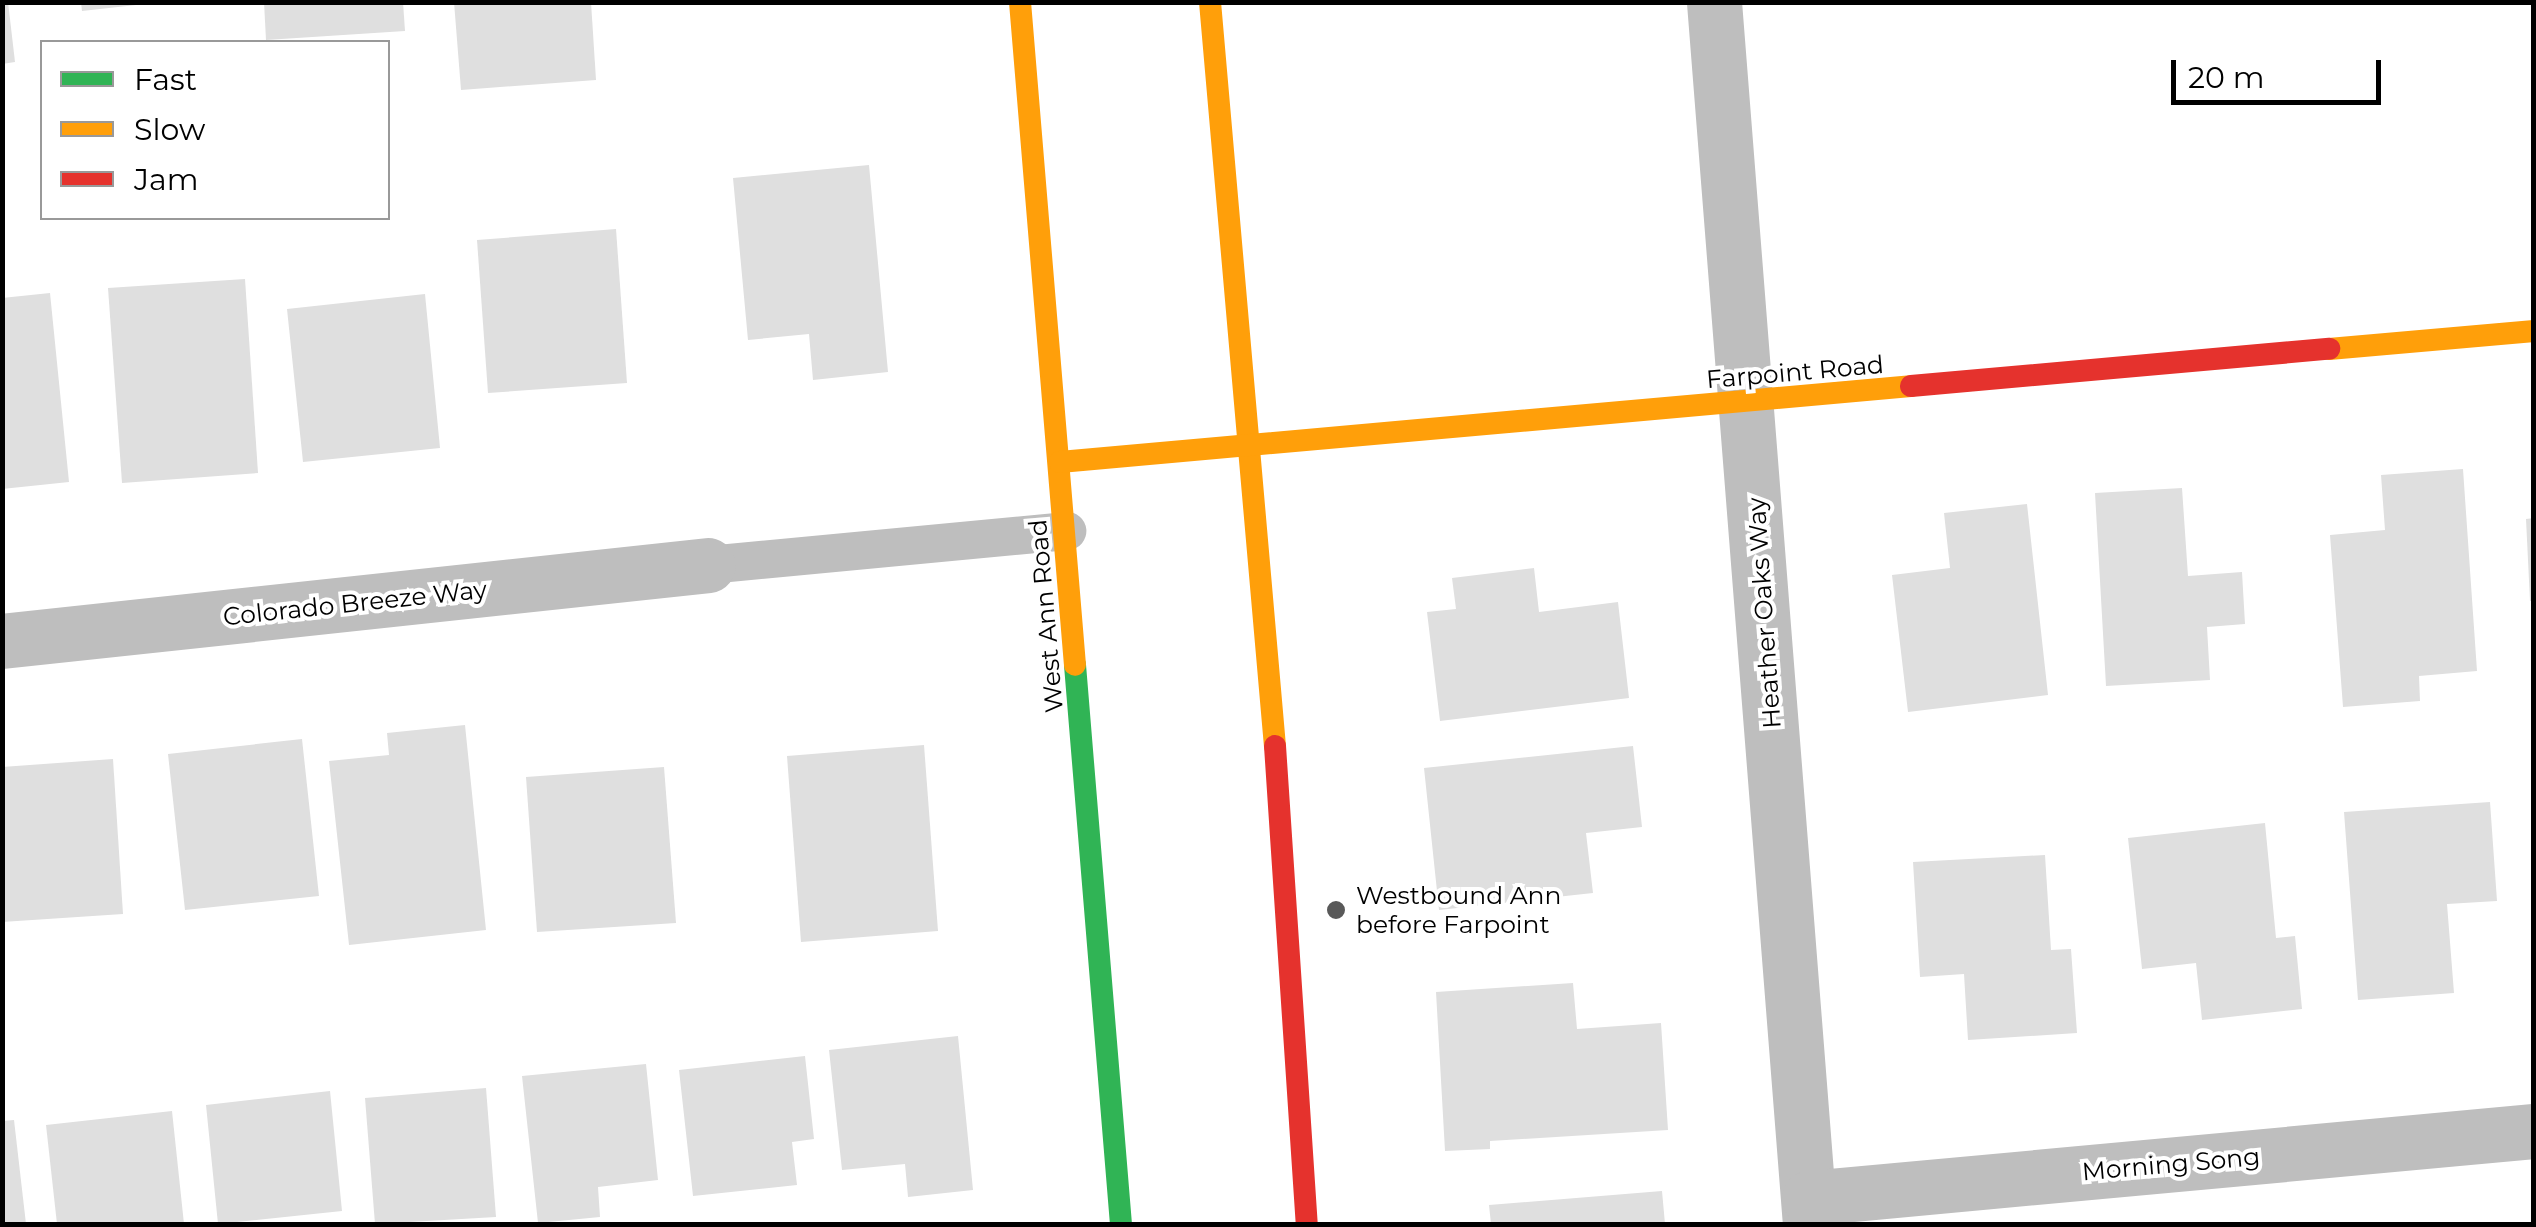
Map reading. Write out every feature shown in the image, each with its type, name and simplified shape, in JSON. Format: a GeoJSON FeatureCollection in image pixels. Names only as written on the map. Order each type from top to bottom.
{"type":"FeatureCollection","features":[{"type":"Feature","properties":{"kind":"main road","name":"West Ann Road"},"geometry":{"type":"LineString","coordinates":[[1020,2],[1121,1224]]}},
{"type":"Feature","properties":{"kind":"main road"},"geometry":{"type":"LineString","coordinates":[[1210,2],[1252,446],[1307,1224]]}},
{"type":"Feature","properties":{"kind":"main road","name":"Farpoint Road"},"geometry":{"type":"LineString","coordinates":[[1060,462],[1748,404],[2534,330]]}},
{"type":"Feature","properties":{"kind":"street","name":"Heather Oaks Way"},"geometry":{"type":"LineString","coordinates":[[1714,2],[1810,1211]]}},
{"type":"Feature","properties":{"kind":"street","name":"Colorado Breeze Way"},"geometry":{"type":"LineString","coordinates":[[2,641],[708,565]]}},
{"type":"Feature","properties":{"kind":"street","name":"Morning Song"},"geometry":{"type":"LineString","coordinates":[[1810,1211],[2534,1130]]}},
{"type":"Feature","properties":{"kind":"lane"},"geometry":{"type":"LineString","coordinates":[[708,565],[1066,532]]}},
{"type":"Feature","properties":{"kind":"building"},"geometry":{"type":"Polygon","coordinates":[[[2,2],[8,2],[15,62],[2,64],[2,2]]]}},
{"type":"Feature","properties":{"kind":"building"},"geometry":{"type":"Polygon","coordinates":[[[81,2],[136,2],[136,5],[82,11],[81,2]]]}},
{"type":"Feature","properties":{"kind":"building"},"geometry":{"type":"Polygon","coordinates":[[[264,2],[403,2],[405,31],[266,40],[264,2]]]}},
{"type":"Feature","properties":{"kind":"building"},"geometry":{"type":"Polygon","coordinates":[[[454,2],[591,2],[596,80],[461,90],[454,2]]]}},
{"type":"Feature","properties":{"kind":"building"},"geometry":{"type":"Polygon","coordinates":[[[869,165],[888,372],[813,380],[809,334],[748,340],[733,178],[869,165]]]}},
{"type":"Feature","properties":{"kind":"building"},"geometry":{"type":"Polygon","coordinates":[[[616,229],[627,383],[488,393],[477,240],[616,229]]]}},
{"type":"Feature","properties":{"kind":"building"},"geometry":{"type":"Polygon","coordinates":[[[245,279],[258,473],[122,483],[108,288],[245,279]]]}},
{"type":"Feature","properties":{"kind":"building"},"geometry":{"type":"Polygon","coordinates":[[[50,293],[69,482],[2,489],[2,298],[50,293]]]}},
{"type":"Feature","properties":{"kind":"building"},"geometry":{"type":"Polygon","coordinates":[[[425,294],[440,448],[303,462],[287,309],[425,294]]]}},
{"type":"Feature","properties":{"kind":"building"},"geometry":{"type":"Polygon","coordinates":[[[2463,469],[2477,671],[2419,676],[2420,701],[2343,707],[2330,535],[2385,530],[2381,475],[2463,469]]]}},
{"type":"Feature","properties":{"kind":"building"},"geometry":{"type":"Polygon","coordinates":[[[2182,488],[2188,576],[2242,572],[2245,624],[2207,627],[2210,680],[2106,686],[2095,493],[2182,488]]]}},
{"type":"Feature","properties":{"kind":"building"},"geometry":{"type":"Polygon","coordinates":[[[2027,504],[2048,695],[1908,712],[1892,575],[1950,568],[1944,513],[2027,504]]]}},
{"type":"Feature","properties":{"kind":"building"},"geometry":{"type":"Polygon","coordinates":[[[2534,518],[2534,601],[2530,601],[2526,519],[2534,518]]]}},
{"type":"Feature","properties":{"kind":"building"},"geometry":{"type":"Polygon","coordinates":[[[1534,568],[1539,612],[1618,602],[1629,698],[1440,721],[1427,612],[1456,609],[1452,578],[1534,568]]]}},
{"type":"Feature","properties":{"kind":"building"},"geometry":{"type":"Polygon","coordinates":[[[465,725],[486,930],[349,945],[329,761],[389,755],[387,733],[465,725]]]}},
{"type":"Feature","properties":{"kind":"building"},"geometry":{"type":"Polygon","coordinates":[[[302,739],[319,896],[185,910],[168,754],[302,739]]]}},
{"type":"Feature","properties":{"kind":"building"},"geometry":{"type":"Polygon","coordinates":[[[924,745],[938,931],[801,942],[787,756],[924,745]]]}},
{"type":"Feature","properties":{"kind":"building"},"geometry":{"type":"Polygon","coordinates":[[[1633,746],[1642,827],[1586,833],[1593,893],[1439,910],[1424,768],[1633,746]]]}},
{"type":"Feature","properties":{"kind":"building"},"geometry":{"type":"Polygon","coordinates":[[[113,759],[123,914],[2,922],[2,767],[113,759]]]}},
{"type":"Feature","properties":{"kind":"building"},"geometry":{"type":"Polygon","coordinates":[[[664,767],[676,923],[537,932],[526,777],[664,767]]]}},
{"type":"Feature","properties":{"kind":"building"},"geometry":{"type":"Polygon","coordinates":[[[2490,802],[2497,901],[2447,904],[2454,993],[2358,1000],[2344,812],[2490,802]]]}},
{"type":"Feature","properties":{"kind":"building"},"geometry":{"type":"Polygon","coordinates":[[[2265,823],[2276,938],[2295,936],[2302,1009],[2202,1020],[2196,963],[2142,969],[2128,838],[2265,823]]]}},
{"type":"Feature","properties":{"kind":"building"},"geometry":{"type":"Polygon","coordinates":[[[2045,855],[2051,950],[2071,949],[2077,1033],[1968,1040],[1964,974],[1920,977],[1913,862],[2045,855]]]}},
{"type":"Feature","properties":{"kind":"building"},"geometry":{"type":"Polygon","coordinates":[[[1573,983],[1577,1029],[1661,1023],[1668,1130],[1490,1141],[1490,1149],[1445,1151],[1436,992],[1573,983]]]}},
{"type":"Feature","properties":{"kind":"building"},"geometry":{"type":"Polygon","coordinates":[[[958,1036],[973,1190],[908,1197],[905,1164],[842,1170],[829,1050],[958,1036]]]}},
{"type":"Feature","properties":{"kind":"building"},"geometry":{"type":"Polygon","coordinates":[[[805,1056],[814,1139],[792,1142],[797,1185],[693,1196],[679,1070],[805,1056]]]}},
{"type":"Feature","properties":{"kind":"building"},"geometry":{"type":"Polygon","coordinates":[[[646,1064],[658,1180],[598,1187],[600,1217],[538,1223],[522,1076],[646,1064]]]}},
{"type":"Feature","properties":{"kind":"building"},"geometry":{"type":"Polygon","coordinates":[[[486,1088],[496,1217],[375,1224],[365,1098],[486,1088]]]}},
{"type":"Feature","properties":{"kind":"building"},"geometry":{"type":"Polygon","coordinates":[[[330,1091],[342,1211],[218,1224],[206,1105],[330,1091]]]}},
{"type":"Feature","properties":{"kind":"building"},"geometry":{"type":"Polygon","coordinates":[[[172,1111],[184,1224],[57,1224],[46,1125],[172,1111]]]}},
{"type":"Feature","properties":{"kind":"building"},"geometry":{"type":"Polygon","coordinates":[[[14,1120],[26,1224],[2,1224],[2,1121],[14,1120]]]}},
{"type":"Feature","properties":{"kind":"building"},"geometry":{"type":"Polygon","coordinates":[[[1662,1191],[1665,1224],[1491,1224],[1489,1205],[1662,1191]]]}},
{"type":"Feature","properties":{"kind":"traffic: fast"},"geometry":{"type":"LineString","coordinates":[[1075,665],[1121,1224]]}},
{"type":"Feature","properties":{"kind":"traffic: slow"},"geometry":{"type":"LineString","coordinates":[[1020,2],[1075,665]]}},
{"type":"Feature","properties":{"kind":"traffic: slow"},"geometry":{"type":"LineString","coordinates":[[1210,2],[1275,746]]}},
{"type":"Feature","properties":{"kind":"traffic: slow"},"geometry":{"type":"LineString","coordinates":[[2329,349],[2534,331]]}},
{"type":"Feature","properties":{"kind":"traffic: slow"},"geometry":{"type":"LineString","coordinates":[[1060,462],[1911,386]]}},
{"type":"Feature","properties":{"kind":"traffic: jam"},"geometry":{"type":"LineString","coordinates":[[1911,386],[2329,349]]}},
{"type":"Feature","properties":{"kind":"traffic: jam"},"geometry":{"type":"LineString","coordinates":[[1275,746],[1307,1224]]}},
{"type":"Feature","properties":{"kind":"place","name":"Westbound Ann before Farpoint"},"geometry":{"type":"Point","coordinates":[1336,910]}}]}
